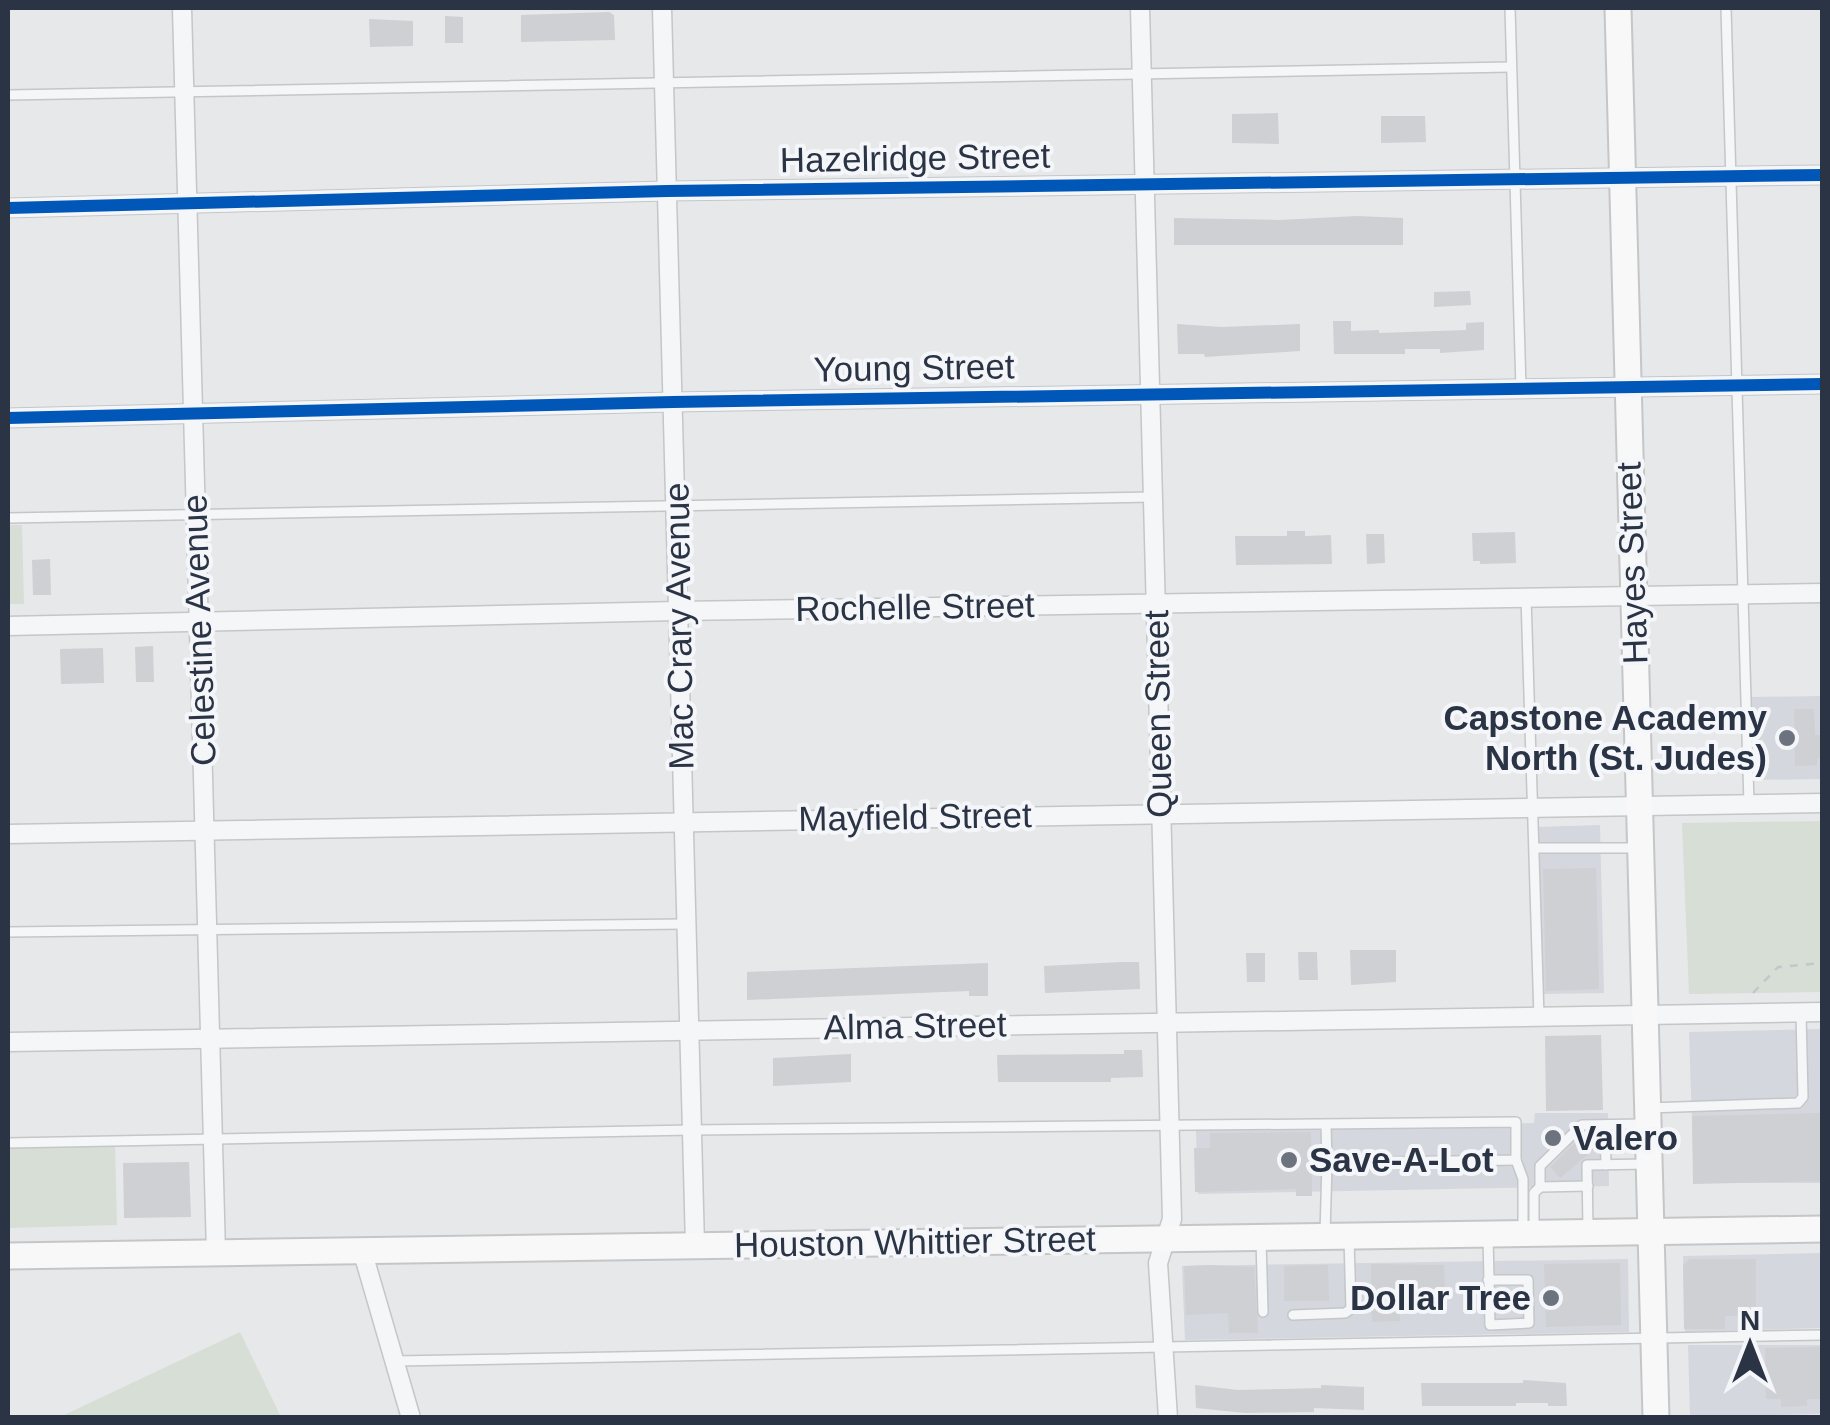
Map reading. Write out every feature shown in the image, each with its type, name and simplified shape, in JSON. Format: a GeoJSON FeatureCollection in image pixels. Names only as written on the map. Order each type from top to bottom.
{"type":"FeatureCollection","features":[{"type":"Feature","properties":{"kind":"street","name":"Celestine Avenue"},"geometry":{"type":"LineString","coordinates":[[182,8],[216,1252]]}},
{"type":"Feature","properties":{"kind":"street","name":"Mac Crary Avenue"},"geometry":{"type":"LineString","coordinates":[[662,8],[696,1245]]}},
{"type":"Feature","properties":{"kind":"street","name":"Queen Street"},"geometry":{"type":"LineString","coordinates":[[1140,8],[1172,1219],[1158,1263],[1168,1418]]}},
{"type":"Feature","properties":{"kind":"street","name":"Hayes Street"},"geometry":{"type":"LineString","coordinates":[[1618,8],[1656,1418]]}},
{"type":"Feature","properties":{"kind":"street","name":"Hazelridge Street"},"geometry":{"type":"LineString","coordinates":[[8,208],[667,192],[1822,175]]}},
{"type":"Feature","properties":{"kind":"street","name":"Young Street"},"geometry":{"type":"LineString","coordinates":[[8,418],[673,402],[1822,384]]}},
{"type":"Feature","properties":{"kind":"street","name":"Rochelle Street"},"geometry":{"type":"LineString","coordinates":[[8,626],[1822,593]]}},
{"type":"Feature","properties":{"kind":"street","name":"Mayfield Street"},"geometry":{"type":"LineString","coordinates":[[8,834],[1822,803]]}},
{"type":"Feature","properties":{"kind":"street","name":"Alma Street"},"geometry":{"type":"LineString","coordinates":[[8,1042],[1822,1012]]}},
{"type":"Feature","properties":{"kind":"street","name":"Houston Whittier Street"},"geometry":{"type":"LineString","coordinates":[[8,1256],[1822,1229]]}},
{"type":"Feature","properties":{"kind":"street"},"geometry":{"type":"LineString","coordinates":[[362,1250],[411,1418]]}},
{"type":"Feature","properties":{"kind":"lane"},"geometry":{"type":"LineString","coordinates":[[1510,8],[1521,389]]}},
{"type":"Feature","properties":{"kind":"lane"},"geometry":{"type":"LineString","coordinates":[[1726,8],[1749,804]]}},
{"type":"Feature","properties":{"kind":"lane"},"geometry":{"type":"LineString","coordinates":[[8,95],[1510,67]]}},
{"type":"Feature","properties":{"kind":"lane"},"geometry":{"type":"LineString","coordinates":[[8,518],[1153,497]]}},
{"type":"Feature","properties":{"kind":"lane"},"geometry":{"type":"LineString","coordinates":[[1526,597],[1538,1017]]}},
{"type":"Feature","properties":{"kind":"lane"},"geometry":{"type":"LineString","coordinates":[[1534,848],[1640,848]]}},
{"type":"Feature","properties":{"kind":"lane"},"geometry":{"type":"LineString","coordinates":[[8,932],[686,924]]}},
{"type":"Feature","properties":{"kind":"lane"},"geometry":{"type":"LineString","coordinates":[[1529,1232],[1534,1192],[1540,1186],[1540,1166],[1582,1124],[1798,1103],[1803,1097],[1801,1013]]}},
{"type":"Feature","properties":{"kind":"lane"},"geometry":{"type":"LineString","coordinates":[[8,1142],[1516,1122],[1516,1160],[1523,1180],[1529,1232]]}},
{"type":"Feature","properties":{"kind":"lane"},"geometry":{"type":"LineString","coordinates":[[1605,1124],[1606,1165]]}},
{"type":"Feature","properties":{"kind":"lane"},"geometry":{"type":"LineString","coordinates":[[1293,1315],[1345,1313],[1350,1309],[1326,1163],[1326,1125]]}},
{"type":"Feature","properties":{"kind":"lane"},"geometry":{"type":"LineString","coordinates":[[1326,1163],[1516,1160]]}},
{"type":"Feature","properties":{"kind":"lane"},"geometry":{"type":"LineString","coordinates":[[1588,1232],[1588,1165],[1648,1164]]}},
{"type":"Feature","properties":{"kind":"lane"},"geometry":{"type":"LineString","coordinates":[[1540,1186],[1588,1186]]}},
{"type":"Feature","properties":{"kind":"lane"},"geometry":{"type":"LineString","coordinates":[[1488,1233],[1490,1340]]}},
{"type":"Feature","properties":{"kind":"lane"},"geometry":{"type":"LineString","coordinates":[[1261,1236],[1263,1312]]}},
{"type":"Feature","properties":{"kind":"lane"},"geometry":{"type":"LineString","coordinates":[[1488,1280],[1528,1280],[1529,1323],[1490,1325]]}},
{"type":"Feature","properties":{"kind":"lane"},"geometry":{"type":"LineString","coordinates":[[394,1361],[1822,1335]]}},
{"type":"Feature","properties":{"kind":"path"},"geometry":{"type":"LineString","coordinates":[[1781,960],[1782,966]]}},
{"type":"Feature","properties":{"kind":"path"},"geometry":{"type":"LineString","coordinates":[[1752,993],[1782,966],[1822,963]]}},
{"type":"Feature","properties":{"kind":"shaded area"},"geometry":{"type":"Polygon","coordinates":[[[8,525],[22,525],[24,604],[8,604],[8,525]]]}},
{"type":"Feature","properties":{"kind":"shaded area","name":"Capstone Academy North (St. Judes)"},"geometry":{"type":"Polygon","coordinates":[[[1822,696],[1822,779],[1753,780],[1752,697],[1822,696]]]}},
{"type":"Feature","properties":{"kind":"shaded area"},"geometry":{"type":"Polygon","coordinates":[[[1822,821],[1822,992],[1689,994],[1682,823],[1822,821]]]}},
{"type":"Feature","properties":{"kind":"shaded area"},"geometry":{"type":"Polygon","coordinates":[[[1600,825],[1604,993],[1542,994],[1538,827],[1600,825]]]}},
{"type":"Feature","properties":{"kind":"shaded area"},"geometry":{"type":"Polygon","coordinates":[[[1822,1029],[1822,1183],[1694,1183],[1689,1032],[1822,1029]]]}},
{"type":"Feature","properties":{"kind":"shaded area"},"geometry":{"type":"Polygon","coordinates":[[[1535,1113],[1608,1113],[1609,1186],[1198,1194],[1196,1130],[1534,1123],[1535,1113]]]}},
{"type":"Feature","properties":{"kind":"shaded area"},"geometry":{"type":"Polygon","coordinates":[[[115,1145],[117,1225],[8,1228],[8,1148],[115,1145]]]}},
{"type":"Feature","properties":{"kind":"shaded area"},"geometry":{"type":"Polygon","coordinates":[[[1822,1253],[1822,1328],[1685,1332],[1683,1256],[1822,1253]]]}},
{"type":"Feature","properties":{"kind":"shaded area"},"geometry":{"type":"Polygon","coordinates":[[[1628,1259],[1629,1332],[1185,1340],[1182,1266],[1628,1259]]]}},
{"type":"Feature","properties":{"kind":"shaded area"},"geometry":{"type":"Polygon","coordinates":[[[240,1332],[281,1417],[60,1417],[240,1332]]]}},
{"type":"Feature","properties":{"kind":"shaded area"},"geometry":{"type":"Polygon","coordinates":[[[1688,1345],[1822,1345],[1822,1414],[1690,1417],[1688,1345]]]}},
{"type":"Feature","properties":{"kind":"building"},"geometry":{"type":"Polygon","coordinates":[[[521,15],[614,15],[615,40],[521,42],[521,15]]]}},
{"type":"Feature","properties":{"kind":"building"},"geometry":{"type":"Polygon","coordinates":[[[445,16],[463,17],[463,43],[445,43],[445,16]]]}},
{"type":"Feature","properties":{"kind":"building"},"geometry":{"type":"Polygon","coordinates":[[[369,19],[413,21],[413,46],[370,47],[369,19]]]}},
{"type":"Feature","properties":{"kind":"building"},"geometry":{"type":"Polygon","coordinates":[[[1278,113],[1279,144],[1232,143],[1232,114],[1278,113]]]}},
{"type":"Feature","properties":{"kind":"building"},"geometry":{"type":"Polygon","coordinates":[[[1381,116],[1425,116],[1426,142],[1381,143],[1381,116]]]}},
{"type":"Feature","properties":{"kind":"building"},"geometry":{"type":"Polygon","coordinates":[[[1174,218],[1279,220],[1403,218],[1403,245],[1174,245],[1174,218]]]}},
{"type":"Feature","properties":{"kind":"building"},"geometry":{"type":"Polygon","coordinates":[[[1470,291],[1471,305],[1434,307],[1434,292],[1470,291]]]}},
{"type":"Feature","properties":{"kind":"building"},"geometry":{"type":"Polygon","coordinates":[[[1333,321],[1351,321],[1351,331],[1379,333],[1466,330],[1466,323],[1484,322],[1484,350],[1440,353],[1440,349],[1405,349],[1405,354],[1334,354],[1333,321]]]}},
{"type":"Feature","properties":{"kind":"building"},"geometry":{"type":"Polygon","coordinates":[[[1177,324],[1300,324],[1300,351],[1205,357],[1178,354],[1177,324]]]}},
{"type":"Feature","properties":{"kind":"building"},"geometry":{"type":"Polygon","coordinates":[[[1287,531],[1305,531],[1305,536],[1331,535],[1332,564],[1236,565],[1235,536],[1287,536],[1287,531]]]}},
{"type":"Feature","properties":{"kind":"building"},"geometry":{"type":"Polygon","coordinates":[[[1515,532],[1516,563],[1473,561],[1472,533],[1515,532]]]}},
{"type":"Feature","properties":{"kind":"building"},"geometry":{"type":"Polygon","coordinates":[[[1366,534],[1384,534],[1385,563],[1367,564],[1366,534]]]}},
{"type":"Feature","properties":{"kind":"building"},"geometry":{"type":"Polygon","coordinates":[[[50,559],[51,595],[33,595],[32,560],[50,559]]]}},
{"type":"Feature","properties":{"kind":"building"},"geometry":{"type":"Polygon","coordinates":[[[153,646],[154,682],[136,682],[135,647],[153,646]]]}},
{"type":"Feature","properties":{"kind":"building"},"geometry":{"type":"Polygon","coordinates":[[[103,648],[104,683],[61,684],[60,649],[103,648]]]}},
{"type":"Feature","properties":{"kind":"building"},"geometry":{"type":"Polygon","coordinates":[[[1794,709],[1814,709],[1815,735],[1822,735],[1822,758],[1817,759],[1817,765],[1795,766],[1794,709]]]}},
{"type":"Feature","properties":{"kind":"building"},"geometry":{"type":"Polygon","coordinates":[[[1596,868],[1599,989],[1546,991],[1543,869],[1596,868]]]}},
{"type":"Feature","properties":{"kind":"building"},"geometry":{"type":"Polygon","coordinates":[[[1350,950],[1396,950],[1396,982],[1351,985],[1350,950]]]}},
{"type":"Feature","properties":{"kind":"building"},"geometry":{"type":"Polygon","coordinates":[[[1298,952],[1317,952],[1318,980],[1299,980],[1298,952]]]}},
{"type":"Feature","properties":{"kind":"building"},"geometry":{"type":"Polygon","coordinates":[[[1246,953],[1265,953],[1265,982],[1247,982],[1246,953]]]}},
{"type":"Feature","properties":{"kind":"building"},"geometry":{"type":"Polygon","coordinates":[[[1139,962],[1140,989],[1045,993],[1044,966],[1139,962]]]}},
{"type":"Feature","properties":{"kind":"building"},"geometry":{"type":"Polygon","coordinates":[[[988,963],[988,996],[969,996],[969,991],[747,1000],[747,972],[988,963]]]}},
{"type":"Feature","properties":{"kind":"building"},"geometry":{"type":"Polygon","coordinates":[[[1601,1035],[1603,1110],[1546,1111],[1545,1036],[1601,1035]]]}},
{"type":"Feature","properties":{"kind":"building"},"geometry":{"type":"Polygon","coordinates":[[[1124,1050],[1142,1050],[1143,1077],[1111,1078],[1111,1082],[998,1082],[997,1055],[1124,1054],[1124,1050]]]}},
{"type":"Feature","properties":{"kind":"building"},"geometry":{"type":"Polygon","coordinates":[[[851,1054],[851,1082],[773,1086],[773,1058],[851,1054]]]}},
{"type":"Feature","properties":{"kind":"building"},"geometry":{"type":"Polygon","coordinates":[[[1822,1113],[1822,1181],[1693,1184],[1692,1116],[1822,1113]]]}},
{"type":"Feature","properties":{"kind":"building"},"geometry":{"type":"Polygon","coordinates":[[[1311,1132],[1312,1196],[1296,1196],[1296,1189],[1195,1192],[1194,1148],[1210,1148],[1210,1133],[1311,1132]]]}},
{"type":"Feature","properties":{"kind":"building"},"geometry":{"type":"Polygon","coordinates":[[[1585,1133],[1592,1133],[1597,1147],[1560,1178],[1550,1167],[1585,1133]]]}},
{"type":"Feature","properties":{"kind":"building"},"geometry":{"type":"Polygon","coordinates":[[[189,1162],[191,1217],[124,1218],[123,1163],[189,1162]]]}},
{"type":"Feature","properties":{"kind":"building"},"geometry":{"type":"Polygon","coordinates":[[[1690,1259],[1756,1259],[1756,1315],[1725,1316],[1725,1329],[1684,1329],[1683,1265],[1690,1259]]]}},
{"type":"Feature","properties":{"kind":"building"},"geometry":{"type":"Polygon","coordinates":[[[1620,1263],[1621,1325],[1546,1327],[1544,1264],[1620,1263]]]}},
{"type":"Feature","properties":{"kind":"building"},"geometry":{"type":"Polygon","coordinates":[[[1371,1264],[1444,1265],[1445,1297],[1400,1303],[1400,1321],[1372,1322],[1371,1264]]]}},
{"type":"Feature","properties":{"kind":"building"},"geometry":{"type":"Polygon","coordinates":[[[1328,1265],[1329,1301],[1284,1301],[1284,1266],[1328,1265]]]}},
{"type":"Feature","properties":{"kind":"building"},"geometry":{"type":"Polygon","coordinates":[[[1184,1266],[1254,1267],[1258,1333],[1229,1333],[1228,1313],[1186,1315],[1184,1266]]]}},
{"type":"Feature","properties":{"kind":"building"},"geometry":{"type":"Polygon","coordinates":[[[1820,1347],[1821,1399],[1807,1399],[1807,1406],[1781,1407],[1781,1399],[1766,1399],[1765,1348],[1820,1347]]]}},
{"type":"Feature","properties":{"kind":"building"},"geometry":{"type":"Polygon","coordinates":[[[1421,1383],[1566,1383],[1567,1406],[1422,1406],[1421,1383]]]}},
{"type":"Feature","properties":{"kind":"building"},"geometry":{"type":"Polygon","coordinates":[[[1195,1385],[1238,1390],[1321,1385],[1364,1387],[1364,1410],[1314,1408],[1314,1412],[1245,1413],[1196,1408],[1195,1385]]]}},
{"type":"Feature","properties":{"kind":"cycle path"},"geometry":{"type":"LineString","coordinates":[[8,208],[667,191],[1822,175]]}},
{"type":"Feature","properties":{"kind":"cycle path"},"geometry":{"type":"LineString","coordinates":[[8,418],[673,402],[1822,384]]}},
{"type":"Feature","properties":{"kind":"place","name":"Capstone Academy North (St. Judes)"},"geometry":{"type":"Point","coordinates":[1787,738]}},
{"type":"Feature","properties":{"kind":"place","name":"Valero"},"geometry":{"type":"Point","coordinates":[1553,1138]}},
{"type":"Feature","properties":{"kind":"place","name":"Save-A-Lot"},"geometry":{"type":"Point","coordinates":[1289,1160]}},
{"type":"Feature","properties":{"kind":"place","name":"Dollar Tree"},"geometry":{"type":"Point","coordinates":[1551,1298]}}]}
